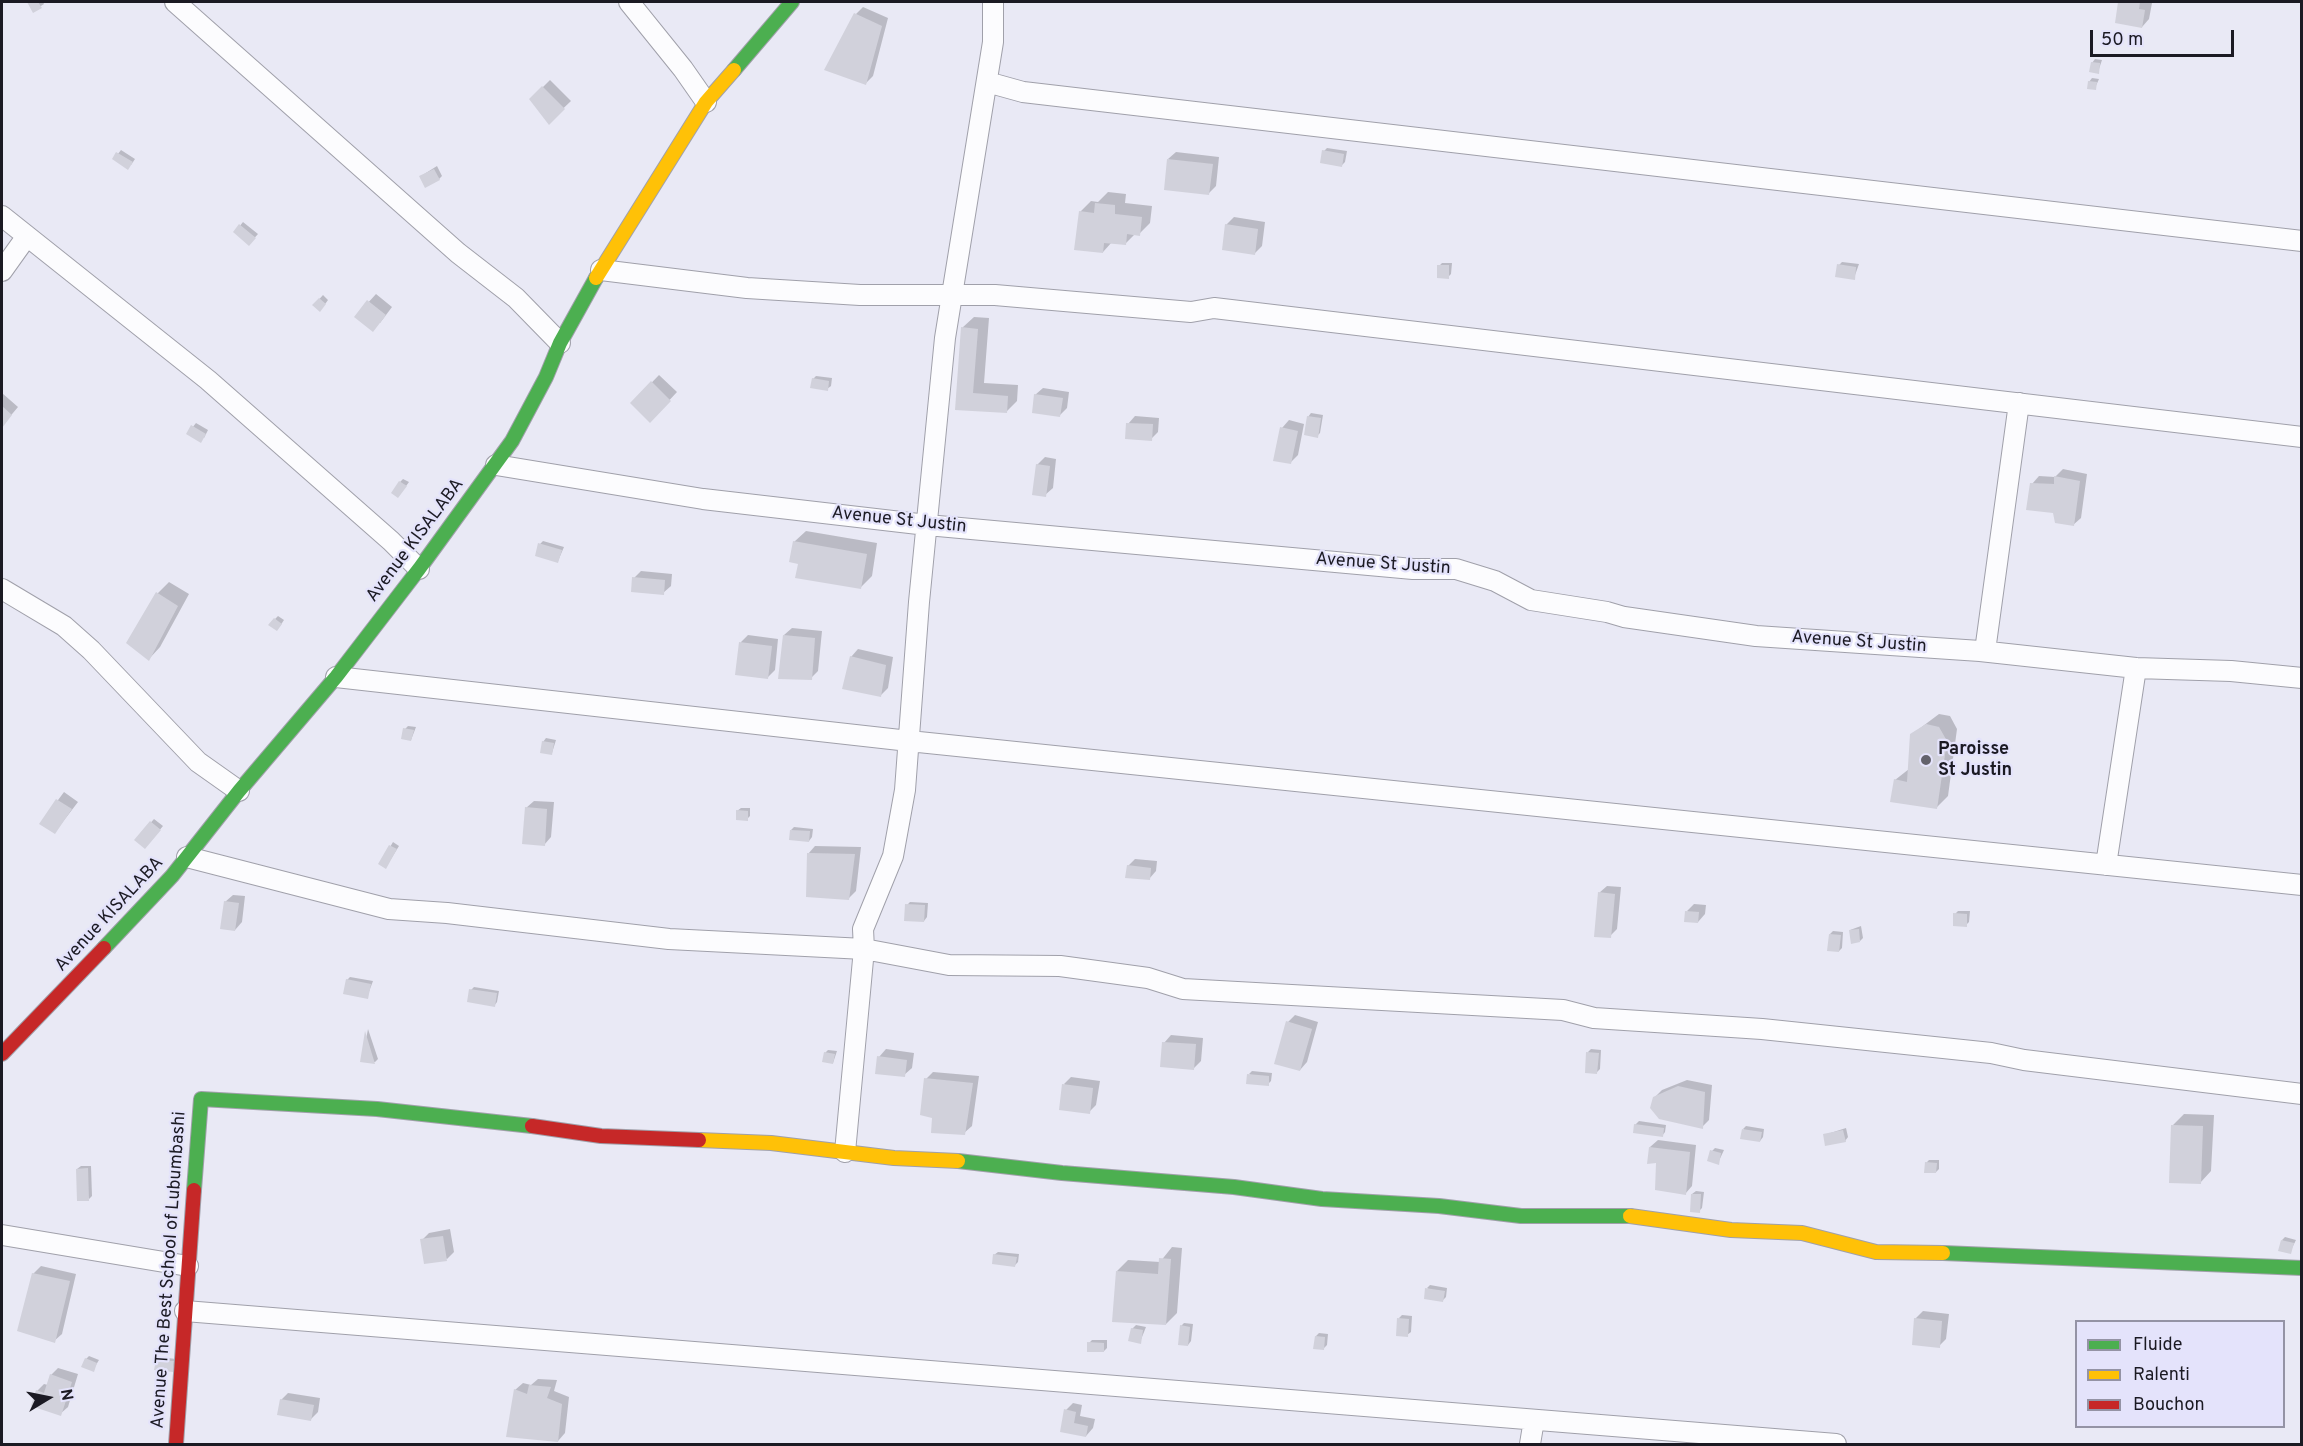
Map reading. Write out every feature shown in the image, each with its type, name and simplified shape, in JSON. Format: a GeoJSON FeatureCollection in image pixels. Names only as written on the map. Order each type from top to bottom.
{"type":"FeatureCollection","features":[{"type":"Feature","properties":{"kind":"street"},"geometry":{"type":"LineString","coordinates":[[175,2],[458,253],[516,298],[560,343]]}},
{"type":"Feature","properties":{"kind":"street"},"geometry":{"type":"LineString","coordinates":[[629,2],[683,69],[706,102]]}},
{"type":"Feature","properties":{"kind":"street","name":"Avenue KISALABA"},"geometry":{"type":"LineString","coordinates":[[2,1052],[187,857],[239,791],[336,677],[419,569],[496,465],[541,386],[560,343],[601,270],[706,102],[792,2]]}},
{"type":"Feature","properties":{"kind":"street"},"geometry":{"type":"LineString","coordinates":[[993,2],[993,42],[945,338],[905,790],[893,856],[863,929],[864,950],[845,1152],[1175,1181],[1322,1199],[1438,1206],[1521,1216],[1629,1216],[1731,1230],[1778,1230],[1802,1233],[1876,1252],[2020,1255],[2301,1268]]}},
{"type":"Feature","properties":{"kind":"street"},"geometry":{"type":"LineString","coordinates":[[987,82],[1035,93],[2301,241]]}},
{"type":"Feature","properties":{"kind":"street"},"geometry":{"type":"LineString","coordinates":[[2,216],[208,380],[391,541],[419,569]]}},
{"type":"Feature","properties":{"kind":"street"},"geometry":{"type":"LineString","coordinates":[[2,271],[27,236]]}},
{"type":"Feature","properties":{"kind":"street"},"geometry":{"type":"LineString","coordinates":[[601,270],[747,288],[897,297],[995,295],[1037,300],[1109,302],[1191,312],[1214,308],[2301,437]]}},
{"type":"Feature","properties":{"kind":"street"},"geometry":{"type":"LineString","coordinates":[[1985,651],[2019,403]]}},
{"type":"Feature","properties":{"kind":"street","name":"Avenue St Justin"},"geometry":{"type":"LineString","coordinates":[[496,465],[703,499],[927,525],[1413,569],[1456,569],[1495,581],[1531,600],[1607,612],[1624,617],[1756,636],[1985,651],[2136,668],[2231,671],[2301,678]]}},
{"type":"Feature","properties":{"kind":"street"},"geometry":{"type":"LineString","coordinates":[[2,589],[70,632],[91,650],[198,762],[239,791]]}},
{"type":"Feature","properties":{"kind":"street"},"geometry":{"type":"LineString","coordinates":[[2106,865],[2136,668]]}},
{"type":"Feature","properties":{"kind":"street"},"geometry":{"type":"LineString","coordinates":[[336,677],[909,741],[2301,885]]}},
{"type":"Feature","properties":{"kind":"street"},"geometry":{"type":"LineString","coordinates":[[187,857],[389,909],[447,913],[669,939],[864,950],[949,965],[1060,966],[1148,978],[1183,989],[1563,1010],[1593,1018],[1702,1024],[1896,1042],[2301,1094]]}},
{"type":"Feature","properties":{"kind":"street","name":"Avenue The Best School of Lubumbashi"},"geometry":{"type":"LineString","coordinates":[[176,1444],[201,1099],[377,1109],[504,1122],[601,1137],[771,1143],[845,1152]]}},
{"type":"Feature","properties":{"kind":"street"},"geometry":{"type":"LineString","coordinates":[[2,1235],[188,1266]]}},
{"type":"Feature","properties":{"kind":"street"},"geometry":{"type":"LineString","coordinates":[[185,1311],[1836,1444]]}},
{"type":"Feature","properties":{"kind":"street"},"geometry":{"type":"LineString","coordinates":[[1530,1444],[1534,1420]]}},
{"type":"Feature","properties":{"kind":"building"},"geometry":{"type":"Polygon","coordinates":[[[27,2],[38,2],[42,8],[33,13],[27,2]]]}},
{"type":"Feature","properties":{"kind":"building"},"geometry":{"type":"Polygon","coordinates":[[[2118,2],[2140,2],[2139,9],[2145,10],[2142,28],[2115,23],[2118,2]]]}},
{"type":"Feature","properties":{"kind":"building"},"geometry":{"type":"Polygon","coordinates":[[[854,13],[882,26],[866,85],[824,70],[854,13]]]}},
{"type":"Feature","properties":{"kind":"building"},"geometry":{"type":"Polygon","coordinates":[[[2091,62],[2100,63],[2099,74],[2089,72],[2091,62]]]}},
{"type":"Feature","properties":{"kind":"building"},"geometry":{"type":"Polygon","coordinates":[[[2088,81],[2097,82],[2096,90],[2087,89],[2088,81]]]}},
{"type":"Feature","properties":{"kind":"building"},"geometry":{"type":"Polygon","coordinates":[[[542,86],[565,109],[549,125],[529,99],[542,86]]]}},
{"type":"Feature","properties":{"kind":"building"},"geometry":{"type":"Polygon","coordinates":[[[1322,150],[1344,154],[1342,167],[1320,163],[1322,150]]]}},
{"type":"Feature","properties":{"kind":"building"},"geometry":{"type":"Polygon","coordinates":[[[116,152],[133,162],[128,170],[112,159],[116,152]]]}},
{"type":"Feature","properties":{"kind":"building"},"geometry":{"type":"Polygon","coordinates":[[[1167,159],[1213,164],[1209,195],[1164,190],[1167,159]]]}},
{"type":"Feature","properties":{"kind":"building"},"geometry":{"type":"Polygon","coordinates":[[[434,169],[440,180],[425,188],[419,176],[434,169]]]}},
{"type":"Feature","properties":{"kind":"building"},"geometry":{"type":"Polygon","coordinates":[[[1095,203],[1115,205],[1115,214],[1142,217],[1140,236],[1127,234],[1126,245],[1104,243],[1103,253],[1074,250],[1079,211],[1094,213],[1095,203]]]}},
{"type":"Feature","properties":{"kind":"building"},"geometry":{"type":"Polygon","coordinates":[[[239,224],[256,238],[249,246],[233,232],[239,224]]]}},
{"type":"Feature","properties":{"kind":"building"},"geometry":{"type":"Polygon","coordinates":[[[1225,224],[1258,229],[1255,255],[1222,250],[1225,224]]]}},
{"type":"Feature","properties":{"kind":"building"},"geometry":{"type":"Polygon","coordinates":[[[1837,264],[1856,267],[1855,280],[1835,277],[1837,264]]]}},
{"type":"Feature","properties":{"kind":"building"},"geometry":{"type":"Polygon","coordinates":[[[1437,265],[1449,265],[1449,279],[1437,278],[1437,265]]]}},
{"type":"Feature","properties":{"kind":"building"},"geometry":{"type":"Polygon","coordinates":[[[319,298],[326,304],[320,312],[312,305],[319,298]]]}},
{"type":"Feature","properties":{"kind":"building"},"geometry":{"type":"Polygon","coordinates":[[[367,300],[386,315],[373,332],[354,317],[367,300]]]}},
{"type":"Feature","properties":{"kind":"building"},"geometry":{"type":"Polygon","coordinates":[[[961,327],[978,329],[973,393],[1008,396],[1007,413],[955,410],[961,327]]]}},
{"type":"Feature","properties":{"kind":"building"},"geometry":{"type":"Polygon","coordinates":[[[812,378],[829,381],[828,391],[810,388],[812,378]]]}},
{"type":"Feature","properties":{"kind":"building"},"geometry":{"type":"Polygon","coordinates":[[[651,381],[671,401],[650,423],[630,403],[651,381]]]}},
{"type":"Feature","properties":{"kind":"building"},"geometry":{"type":"Polygon","coordinates":[[[1034,394],[1063,398],[1060,417],[1032,413],[1034,394]]]}},
{"type":"Feature","properties":{"kind":"building"},"geometry":{"type":"Polygon","coordinates":[[[2,406],[12,415],[2,428],[2,406]]]}},
{"type":"Feature","properties":{"kind":"building"},"geometry":{"type":"Polygon","coordinates":[[[1307,416],[1321,418],[1318,438],[1304,435],[1307,416]]]}},
{"type":"Feature","properties":{"kind":"building"},"geometry":{"type":"Polygon","coordinates":[[[1126,423],[1153,424],[1152,441],[1125,439],[1126,423]]]}},
{"type":"Feature","properties":{"kind":"building"},"geometry":{"type":"Polygon","coordinates":[[[191,425],[206,434],[201,443],[186,434],[191,425]]]}},
{"type":"Feature","properties":{"kind":"building"},"geometry":{"type":"Polygon","coordinates":[[[1280,427],[1298,431],[1291,464],[1273,461],[1280,427]]]}},
{"type":"Feature","properties":{"kind":"building"},"geometry":{"type":"Polygon","coordinates":[[[1036,464],[1050,466],[1046,497],[1032,495],[1036,464]]]}},
{"type":"Feature","properties":{"kind":"building"},"geometry":{"type":"Polygon","coordinates":[[[2054,476],[2080,481],[2074,526],[2055,523],[2053,513],[2026,510],[2030,483],[2054,484],[2054,476]]]}},
{"type":"Feature","properties":{"kind":"building"},"geometry":{"type":"Polygon","coordinates":[[[399,481],[407,486],[398,498],[391,493],[399,481]]]}},
{"type":"Feature","properties":{"kind":"building"},"geometry":{"type":"Polygon","coordinates":[[[793,541],[867,554],[861,589],[795,578],[798,564],[789,562],[793,541]]]}},
{"type":"Feature","properties":{"kind":"building"},"geometry":{"type":"Polygon","coordinates":[[[538,543],[562,550],[558,563],[535,556],[538,543]]]}},
{"type":"Feature","properties":{"kind":"building"},"geometry":{"type":"Polygon","coordinates":[[[632,577],[665,580],[664,595],[631,592],[632,577]]]}},
{"type":"Feature","properties":{"kind":"building"},"geometry":{"type":"Polygon","coordinates":[[[156,592],[178,606],[149,661],[126,643],[156,592]]]}},
{"type":"Feature","properties":{"kind":"building"},"geometry":{"type":"Polygon","coordinates":[[[274,618],[282,624],[277,631],[268,625],[274,618]]]}},
{"type":"Feature","properties":{"kind":"building"},"geometry":{"type":"Polygon","coordinates":[[[783,635],[815,638],[812,680],[778,679],[783,635]]]}},
{"type":"Feature","properties":{"kind":"building"},"geometry":{"type":"Polygon","coordinates":[[[739,642],[772,646],[768,679],[735,675],[739,642]]]}},
{"type":"Feature","properties":{"kind":"building"},"geometry":{"type":"Polygon","coordinates":[[[850,656],[886,665],[881,697],[842,689],[850,656]]]}},
{"type":"Feature","properties":{"kind":"building","name":"Paroisse St Justin"},"geometry":{"type":"Polygon","coordinates":[[[1926,724],[1939,727],[1947,741],[1937,809],[1890,802],[1894,779],[1907,782],[1910,734],[1926,724]]]}},
{"type":"Feature","properties":{"kind":"building"},"geometry":{"type":"Polygon","coordinates":[[[403,728],[414,730],[411,741],[401,739],[403,728]]]}},
{"type":"Feature","properties":{"kind":"building"},"geometry":{"type":"Polygon","coordinates":[[[542,741],[554,743],[552,755],[540,753],[542,741]]]}},
{"type":"Feature","properties":{"kind":"building"},"geometry":{"type":"Polygon","coordinates":[[[56,799],[72,809],[55,834],[39,824],[56,799]]]}},
{"type":"Feature","properties":{"kind":"building"},"geometry":{"type":"Polygon","coordinates":[[[525,807],[547,809],[545,846],[522,844],[525,807]]]}},
{"type":"Feature","properties":{"kind":"building"},"geometry":{"type":"Polygon","coordinates":[[[736,810],[748,811],[748,821],[736,820],[736,810]]]}},
{"type":"Feature","properties":{"kind":"building"},"geometry":{"type":"Polygon","coordinates":[[[150,821],[161,830],[145,849],[134,840],[150,821]]]}},
{"type":"Feature","properties":{"kind":"building"},"geometry":{"type":"Polygon","coordinates":[[[790,830],[810,831],[809,842],[789,840],[790,830]]]}},
{"type":"Feature","properties":{"kind":"building"},"geometry":{"type":"Polygon","coordinates":[[[389,845],[397,849],[386,869],[378,864],[389,845]]]}},
{"type":"Feature","properties":{"kind":"building"},"geometry":{"type":"Polygon","coordinates":[[[807,853],[855,854],[849,900],[806,897],[807,853]]]}},
{"type":"Feature","properties":{"kind":"building"},"geometry":{"type":"Polygon","coordinates":[[[1127,865],[1151,868],[1150,880],[1125,878],[1127,865]]]}},
{"type":"Feature","properties":{"kind":"building"},"geometry":{"type":"Polygon","coordinates":[[[1598,892],[1615,894],[1611,938],[1594,937],[1598,892]]]}},
{"type":"Feature","properties":{"kind":"building"},"geometry":{"type":"Polygon","coordinates":[[[224,901],[239,903],[235,931],[220,929],[224,901]]]}},
{"type":"Feature","properties":{"kind":"building"},"geometry":{"type":"Polygon","coordinates":[[[905,904],[925,905],[924,922],[904,921],[905,904]]]}},
{"type":"Feature","properties":{"kind":"building"},"geometry":{"type":"Polygon","coordinates":[[[1685,911],[1699,912],[1698,923],[1684,922],[1685,911]]]}},
{"type":"Feature","properties":{"kind":"building"},"geometry":{"type":"Polygon","coordinates":[[[1953,913],[1967,914],[1967,927],[1953,926],[1953,913]]]}},
{"type":"Feature","properties":{"kind":"building"},"geometry":{"type":"Polygon","coordinates":[[[1859,929],[1860,942],[1851,944],[1849,930],[1859,929]]]}},
{"type":"Feature","properties":{"kind":"building"},"geometry":{"type":"Polygon","coordinates":[[[1829,934],[1841,935],[1839,952],[1827,951],[1829,934]]]}},
{"type":"Feature","properties":{"kind":"building"},"geometry":{"type":"Polygon","coordinates":[[[346,979],[371,984],[368,999],[343,994],[346,979]]]}},
{"type":"Feature","properties":{"kind":"building"},"geometry":{"type":"Polygon","coordinates":[[[469,989],[497,993],[495,1007],[467,1002],[469,989]]]}},
{"type":"Feature","properties":{"kind":"building"},"geometry":{"type":"Polygon","coordinates":[[[1286,1021],[1312,1029],[1300,1071],[1274,1064],[1286,1021]]]}},
{"type":"Feature","properties":{"kind":"building"},"geometry":{"type":"Polygon","coordinates":[[[365,1031],[375,1064],[360,1062],[365,1031]]]}},
{"type":"Feature","properties":{"kind":"building"},"geometry":{"type":"Polygon","coordinates":[[[1162,1042],[1196,1044],[1194,1070],[1160,1067],[1162,1042]]]}},
{"type":"Feature","properties":{"kind":"building"},"geometry":{"type":"Polygon","coordinates":[[[824,1052],[835,1054],[833,1064],[822,1062],[824,1052]]]}},
{"type":"Feature","properties":{"kind":"building"},"geometry":{"type":"Polygon","coordinates":[[[1586,1052],[1599,1053],[1597,1074],[1585,1073],[1586,1052]]]}},
{"type":"Feature","properties":{"kind":"building"},"geometry":{"type":"Polygon","coordinates":[[[877,1056],[907,1060],[905,1077],[875,1074],[877,1056]]]}},
{"type":"Feature","properties":{"kind":"building"},"geometry":{"type":"Polygon","coordinates":[[[1247,1074],[1269,1076],[1269,1086],[1246,1084],[1247,1074]]]}},
{"type":"Feature","properties":{"kind":"building"},"geometry":{"type":"Polygon","coordinates":[[[924,1078],[973,1083],[965,1135],[931,1133],[932,1118],[920,1115],[924,1078]]]}},
{"type":"Feature","properties":{"kind":"building"},"geometry":{"type":"Polygon","coordinates":[[[1062,1084],[1093,1088],[1090,1114],[1059,1110],[1062,1084]]]}},
{"type":"Feature","properties":{"kind":"building"},"geometry":{"type":"Polygon","coordinates":[[[1678,1086],[1705,1092],[1703,1129],[1659,1119],[1650,1108],[1653,1097],[1678,1086]]]}},
{"type":"Feature","properties":{"kind":"building"},"geometry":{"type":"Polygon","coordinates":[[[1634,1124],[1664,1128],[1663,1137],[1633,1133],[1634,1124]]]}},
{"type":"Feature","properties":{"kind":"building"},"geometry":{"type":"Polygon","coordinates":[[[2171,1125],[2203,1126],[2201,1184],[2169,1183],[2171,1125]]]}},
{"type":"Feature","properties":{"kind":"building"},"geometry":{"type":"Polygon","coordinates":[[[1742,1129],[1762,1132],[1760,1142],[1740,1139],[1742,1129]]]}},
{"type":"Feature","properties":{"kind":"building"},"geometry":{"type":"Polygon","coordinates":[[[1843,1130],[1846,1142],[1825,1146],[1823,1134],[1843,1130]]]}},
{"type":"Feature","properties":{"kind":"building"},"geometry":{"type":"Polygon","coordinates":[[[1649,1147],[1690,1152],[1686,1195],[1655,1190],[1656,1163],[1647,1164],[1649,1147]]]}},
{"type":"Feature","properties":{"kind":"building"},"geometry":{"type":"Polygon","coordinates":[[[1710,1150],[1721,1153],[1719,1165],[1707,1161],[1710,1150]]]}},
{"type":"Feature","properties":{"kind":"building"},"geometry":{"type":"Polygon","coordinates":[[[1925,1162],[1937,1163],[1936,1173],[1924,1173],[1925,1162]]]}},
{"type":"Feature","properties":{"kind":"building"},"geometry":{"type":"Polygon","coordinates":[[[88,1168],[89,1201],[77,1201],[76,1169],[88,1168]]]}},
{"type":"Feature","properties":{"kind":"building"},"geometry":{"type":"Polygon","coordinates":[[[1691,1194],[1701,1194],[1700,1213],[1690,1212],[1691,1194]]]}},
{"type":"Feature","properties":{"kind":"building"},"geometry":{"type":"Polygon","coordinates":[[[443,1236],[447,1261],[424,1264],[420,1239],[443,1236]]]}},
{"type":"Feature","properties":{"kind":"building"},"geometry":{"type":"Polygon","coordinates":[[[2281,1240],[2294,1243],[2291,1254],[2278,1251],[2281,1240]]]}},
{"type":"Feature","properties":{"kind":"building"},"geometry":{"type":"Polygon","coordinates":[[[993,1254],[1017,1257],[1015,1267],[992,1264],[993,1254]]]}},
{"type":"Feature","properties":{"kind":"building"},"geometry":{"type":"Polygon","coordinates":[[[1159,1258],[1171,1259],[1166,1325],[1112,1322],[1116,1271],[1158,1274],[1159,1258]]]}},
{"type":"Feature","properties":{"kind":"building"},"geometry":{"type":"Polygon","coordinates":[[[32,1273],[70,1281],[55,1343],[17,1331],[32,1273]]]}},
{"type":"Feature","properties":{"kind":"building"},"geometry":{"type":"Polygon","coordinates":[[[1425,1288],[1445,1291],[1443,1302],[1424,1299],[1425,1288]]]}},
{"type":"Feature","properties":{"kind":"building"},"geometry":{"type":"Polygon","coordinates":[[[1397,1318],[1409,1319],[1408,1337],[1396,1336],[1397,1318]]]}},
{"type":"Feature","properties":{"kind":"building"},"geometry":{"type":"Polygon","coordinates":[[[1914,1318],[1942,1321],[1940,1348],[1912,1345],[1914,1318]]]}},
{"type":"Feature","properties":{"kind":"building"},"geometry":{"type":"Polygon","coordinates":[[[1180,1325],[1190,1327],[1188,1346],[1178,1345],[1180,1325]]]}},
{"type":"Feature","properties":{"kind":"building"},"geometry":{"type":"Polygon","coordinates":[[[1131,1328],[1143,1330],[1141,1344],[1128,1341],[1131,1328]]]}},
{"type":"Feature","properties":{"kind":"building"},"geometry":{"type":"Polygon","coordinates":[[[1315,1336],[1325,1337],[1324,1350],[1313,1349],[1315,1336]]]}},
{"type":"Feature","properties":{"kind":"building"},"geometry":{"type":"Polygon","coordinates":[[[1087,1342],[1104,1343],[1104,1352],[1087,1352],[1087,1342]]]}},
{"type":"Feature","properties":{"kind":"building"},"geometry":{"type":"Polygon","coordinates":[[[85,1358],[97,1363],[94,1372],[81,1367],[85,1358]]]}},
{"type":"Feature","properties":{"kind":"building"},"geometry":{"type":"Polygon","coordinates":[[[156,1360],[174,1361],[173,1372],[154,1370],[156,1360]]]}},
{"type":"Feature","properties":{"kind":"building"},"geometry":{"type":"Polygon","coordinates":[[[50,1374],[72,1382],[61,1416],[31,1406],[36,1390],[44,1393],[50,1374]]]}},
{"type":"Feature","properties":{"kind":"building"},"geometry":{"type":"Polygon","coordinates":[[[529,1385],[551,1387],[547,1398],[562,1404],[558,1442],[506,1437],[514,1389],[527,1394],[529,1385]]]}},
{"type":"Feature","properties":{"kind":"building"},"geometry":{"type":"Polygon","coordinates":[[[280,1399],[314,1405],[311,1421],[277,1415],[280,1399]]]}},
{"type":"Feature","properties":{"kind":"building"},"geometry":{"type":"Polygon","coordinates":[[[1064,1409],[1076,1412],[1074,1423],[1088,1426],[1086,1437],[1060,1432],[1064,1409]]]}},
{"type":"Feature","properties":{"kind":"traffic: fast"},"geometry":{"type":"LineString","coordinates":[[734,70],[792,2]]}},
{"type":"Feature","properties":{"kind":"traffic: fast"},"geometry":{"type":"LineString","coordinates":[[104,948],[172,876],[239,791],[336,677],[419,569],[512,441],[546,377],[560,343],[596,278]]}},
{"type":"Feature","properties":{"kind":"traffic: fast"},"geometry":{"type":"LineString","coordinates":[[194,1190],[201,1099],[377,1109],[532,1126]]}},
{"type":"Feature","properties":{"kind":"traffic: fast"},"geometry":{"type":"LineString","coordinates":[[958,1161],[1062,1173],[1234,1187],[1322,1199],[1439,1206],[1521,1216],[1630,1216]]}},
{"type":"Feature","properties":{"kind":"traffic: fast"},"geometry":{"type":"LineString","coordinates":[[1943,1253],[2302,1268]]}},
{"type":"Feature","properties":{"kind":"traffic: slow"},"geometry":{"type":"LineString","coordinates":[[596,278],[706,102],[734,70]]}},
{"type":"Feature","properties":{"kind":"traffic: slow"},"geometry":{"type":"LineString","coordinates":[[699,1140],[771,1143],[894,1158],[958,1161]]}},
{"type":"Feature","properties":{"kind":"traffic: slow"},"geometry":{"type":"LineString","coordinates":[[1630,1216],[1731,1230],[1802,1233],[1876,1252],[1943,1253]]}},
{"type":"Feature","properties":{"kind":"traffic: jam"},"geometry":{"type":"LineString","coordinates":[[2,1054],[104,948]]}},
{"type":"Feature","properties":{"kind":"traffic: jam"},"geometry":{"type":"LineString","coordinates":[[532,1126],[601,1136],[699,1140]]}},
{"type":"Feature","properties":{"kind":"traffic: jam"},"geometry":{"type":"LineString","coordinates":[[176,1444],[194,1190]]}},
{"type":"Feature","properties":{"kind":"place","name":"Paroisse St Justin"},"geometry":{"type":"Point","coordinates":[1926,760]}}]}
